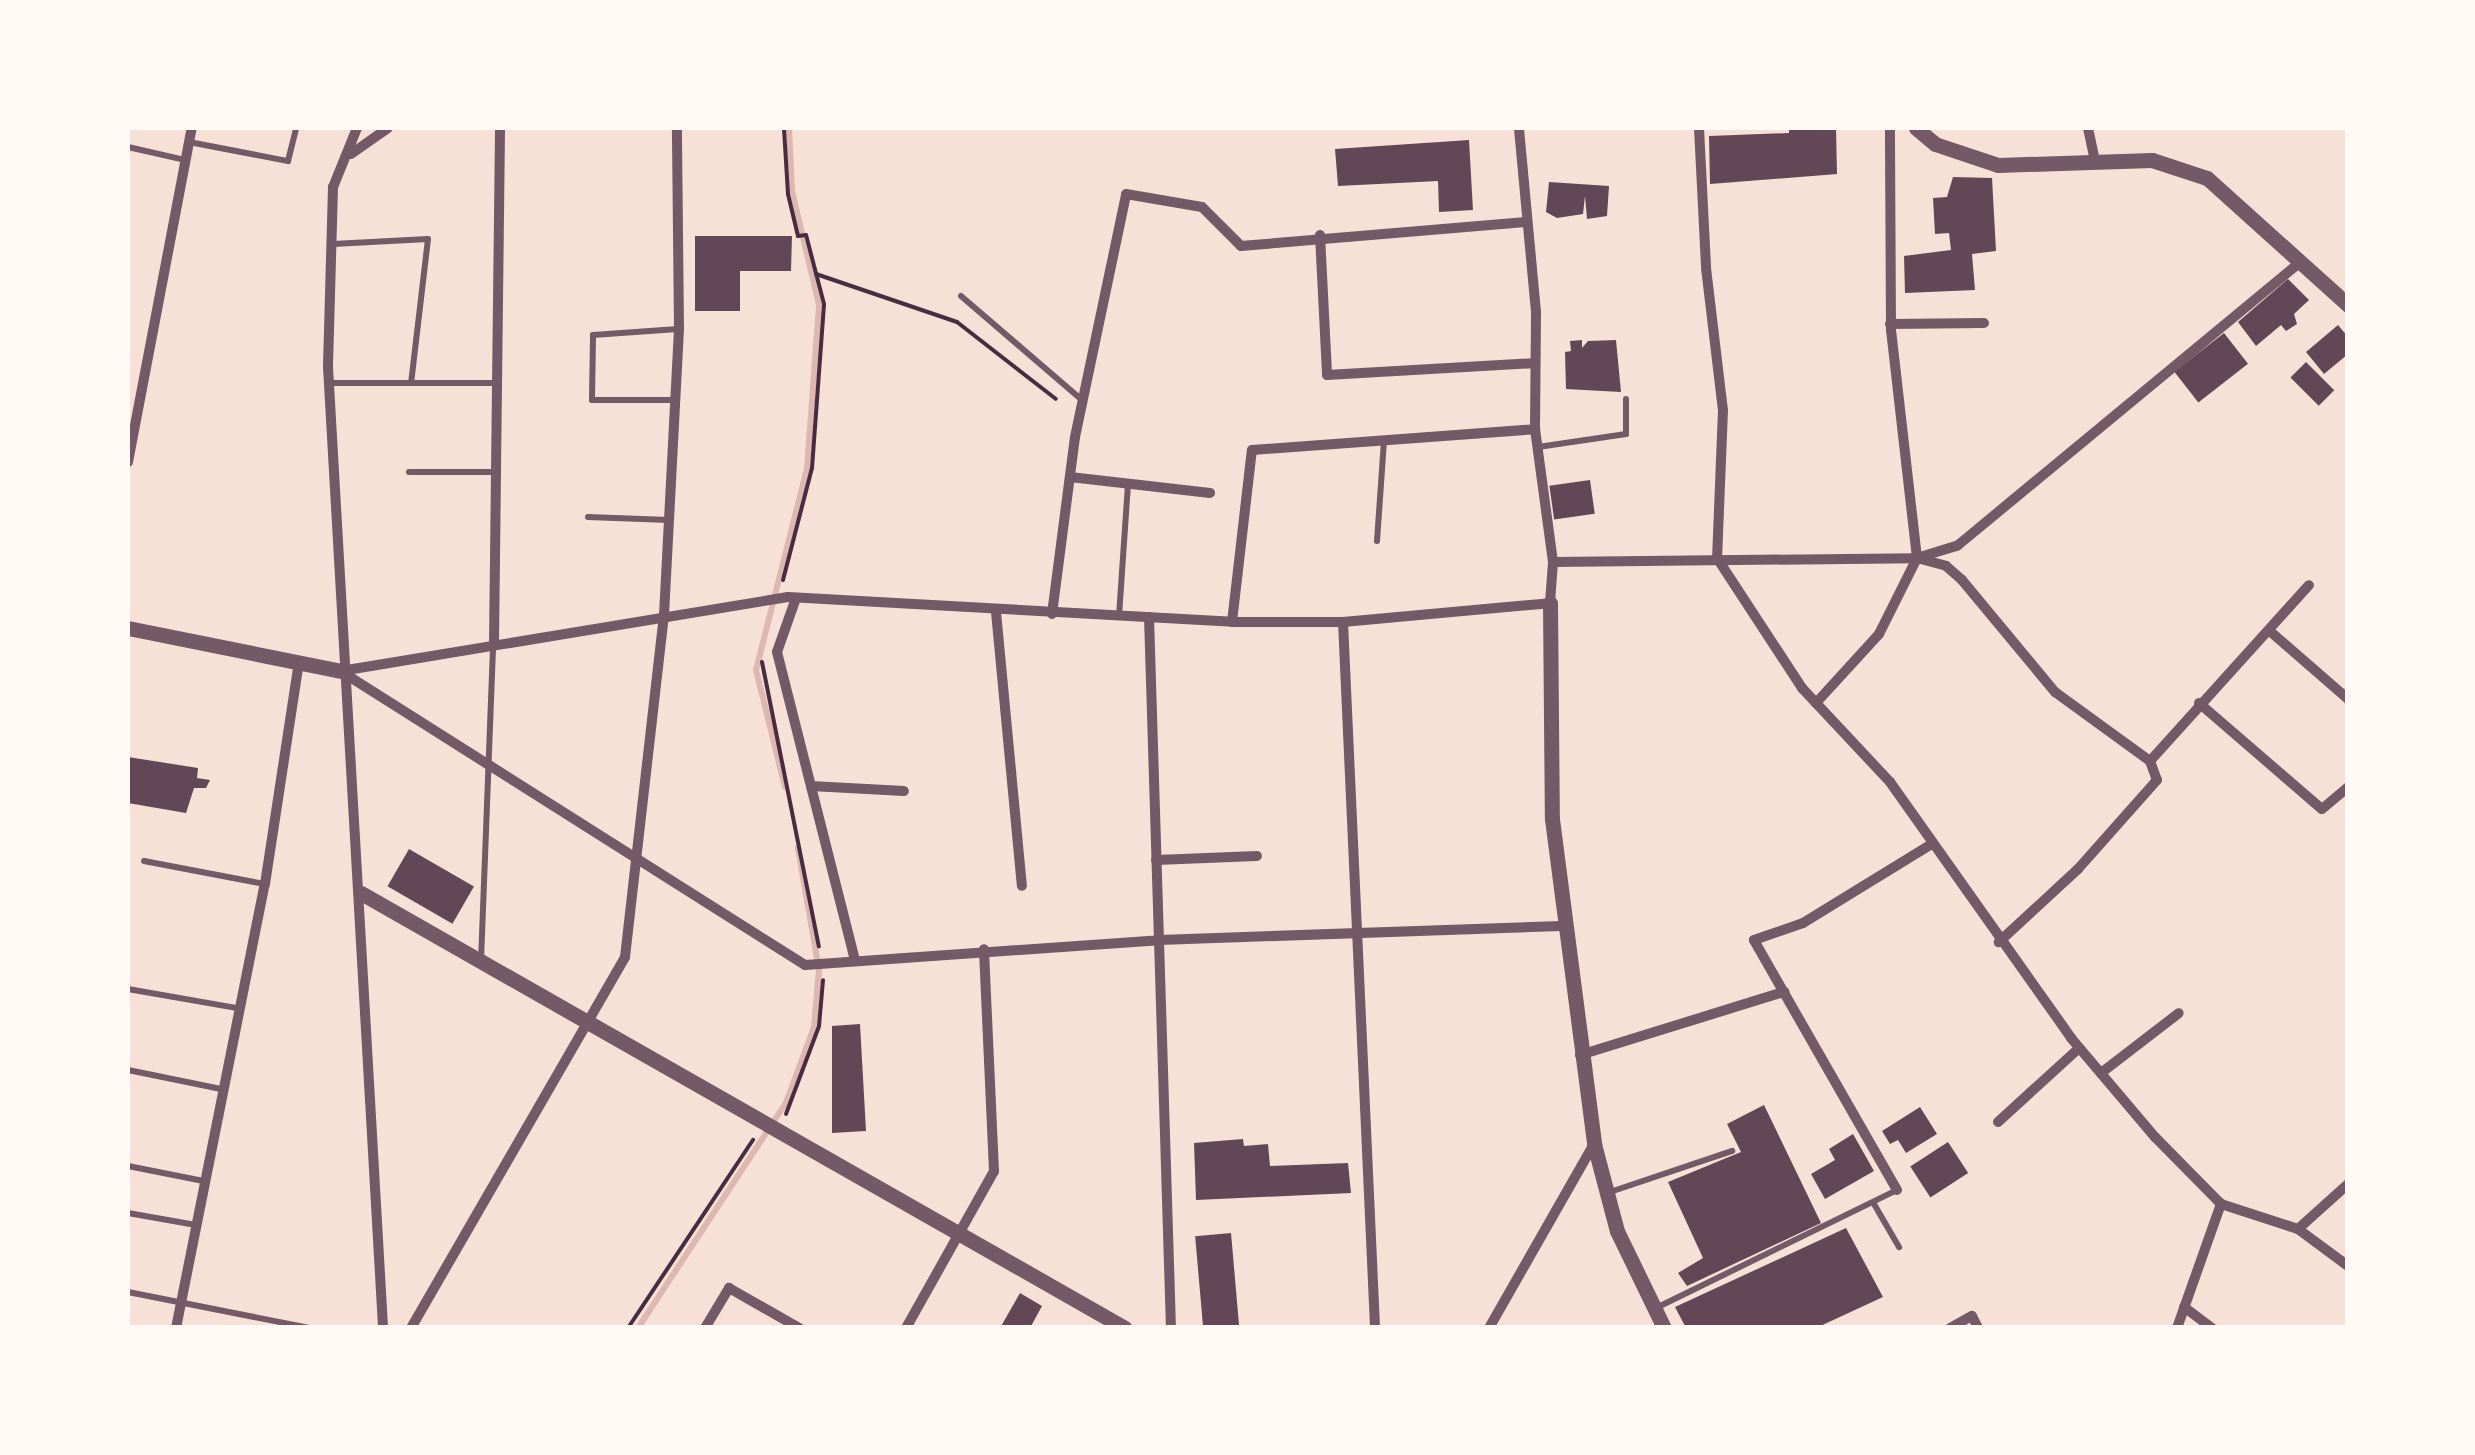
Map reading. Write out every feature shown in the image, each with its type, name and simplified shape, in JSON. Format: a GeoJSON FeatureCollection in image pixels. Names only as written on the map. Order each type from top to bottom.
{"type":"FeatureCollection","features":[{"type":"Feature","properties":{"kind":"street"},"geometry":{"type":"LineString","coordinates":[[128,462],[192,128]]}},
{"type":"Feature","properties":{"kind":"street"},"geometry":{"type":"LineString","coordinates":[[357,128],[350,154],[333,187],[328,383],[341,672],[362,893],[383,1328]]}},
{"type":"Feature","properties":{"kind":"street"},"geometry":{"type":"LineString","coordinates":[[350,154],[388,128]]}},
{"type":"Feature","properties":{"kind":"street"},"geometry":{"type":"LineString","coordinates":[[494,642],[494,383],[500,128]]}},
{"type":"Feature","properties":{"kind":"street"},"geometry":{"type":"LineString","coordinates":[[411,1328],[626,956],[664,615],[679,330],[677,128]]}},
{"type":"Feature","properties":{"kind":"street"},"geometry":{"type":"LineString","coordinates":[[1519,128],[1536,312],[1532,364],[1536,429],[1553,562],[1552,819],[1562,926],[1594,1144],[1606,1193],[1664,1328]]}},
{"type":"Feature","properties":{"kind":"street"},"geometry":{"type":"LineString","coordinates":[[1699,128],[1706,268],[1723,410],[1717,558],[1816,703],[1890,782],[1999,942],[2101,1074],[2221,1204],[2298,1229],[2348,1266]]}},
{"type":"Feature","properties":{"kind":"street"},"geometry":{"type":"LineString","coordinates":[[1816,703],[1879,634],[1917,558],[1890,324],[1890,128]]}},
{"type":"Feature","properties":{"kind":"street"},"geometry":{"type":"LineString","coordinates":[[1916,128],[1935,144],[1998,165],[2152,160],[2207,178],[2348,305]]}},
{"type":"Feature","properties":{"kind":"street"},"geometry":{"type":"LineString","coordinates":[[2088,128],[2095,162]]}},
{"type":"Feature","properties":{"kind":"street"},"geometry":{"type":"LineString","coordinates":[[1052,614],[1083,400],[1126,194],[1202,207],[1241,246],[1320,235],[1526,222]]}},
{"type":"Feature","properties":{"kind":"street"},"geometry":{"type":"LineString","coordinates":[[1320,235],[1327,374],[1532,364]]}},
{"type":"Feature","properties":{"kind":"street"},"geometry":{"type":"LineString","coordinates":[[1917,558],[1957,546],[2300,262]]}},
{"type":"Feature","properties":{"kind":"street"},"geometry":{"type":"LineString","coordinates":[[1890,324],[1984,324]]}},
{"type":"Feature","properties":{"kind":"street"},"geometry":{"type":"LineString","coordinates":[[1232,622],[1252,450],[1536,429]]}},
{"type":"Feature","properties":{"kind":"street"},"geometry":{"type":"LineString","coordinates":[[1070,477],[1210,493]]}},
{"type":"Feature","properties":{"kind":"street"},"geometry":{"type":"LineString","coordinates":[[1553,562],[1917,558],[1946,566],[2056,692],[2150,761],[2157,780],[2078,869],[1999,942]]}},
{"type":"Feature","properties":{"kind":"street"},"geometry":{"type":"LineString","coordinates":[[2150,761],[2200,703],[2272,633],[2310,585]]}},
{"type":"Feature","properties":{"kind":"street"},"geometry":{"type":"LineString","coordinates":[[341,672],[494,642],[796,598],[1232,622],[1343,622],[1550,603]]}},
{"type":"Feature","properties":{"kind":"street"},"geometry":{"type":"LineString","coordinates":[[796,598],[776,652],[855,961]]}},
{"type":"Feature","properties":{"kind":"street"},"geometry":{"type":"LineString","coordinates":[[996,612],[1022,886]]}},
{"type":"Feature","properties":{"kind":"street"},"geometry":{"type":"LineString","coordinates":[[1149,617],[1171,1328]]}},
{"type":"Feature","properties":{"kind":"street"},"geometry":{"type":"LineString","coordinates":[[1343,622],[1354,936],[1375,1328]]}},
{"type":"Feature","properties":{"kind":"street"},"geometry":{"type":"LineString","coordinates":[[128,628],[341,672],[805,965],[984,949],[1562,926]]}},
{"type":"Feature","properties":{"kind":"street"},"geometry":{"type":"LineString","coordinates":[[2272,633],[2348,699]]}},
{"type":"Feature","properties":{"kind":"street"},"geometry":{"type":"LineString","coordinates":[[176,1328],[264,884],[299,662]]}},
{"type":"Feature","properties":{"kind":"street"},"geometry":{"type":"LineString","coordinates":[[2200,703],[2322,810],[2348,787]]}},
{"type":"Feature","properties":{"kind":"street"},"geometry":{"type":"LineString","coordinates":[[811,786],[904,791]]}},
{"type":"Feature","properties":{"kind":"street"},"geometry":{"type":"LineString","coordinates":[[1897,1190],[1754,940],[1803,923],[1932,844]]}},
{"type":"Feature","properties":{"kind":"street"},"geometry":{"type":"LineString","coordinates":[[1156,860],[1257,856]]}},
{"type":"Feature","properties":{"kind":"street"},"geometry":{"type":"LineString","coordinates":[[362,893],[481,965],[1124,1328]]}},
{"type":"Feature","properties":{"kind":"street"},"geometry":{"type":"LineString","coordinates":[[906,1328],[994,1171],[984,949]]}},
{"type":"Feature","properties":{"kind":"street"},"geometry":{"type":"LineString","coordinates":[[1580,1055],[1784,992]]}},
{"type":"Feature","properties":{"kind":"street"},"geometry":{"type":"LineString","coordinates":[[2101,1074],[2179,1013]]}},
{"type":"Feature","properties":{"kind":"street"},"geometry":{"type":"LineString","coordinates":[[1998,1122],[2079,1048]]}},
{"type":"Feature","properties":{"kind":"street"},"geometry":{"type":"LineString","coordinates":[[1489,1328],[1594,1144]]}},
{"type":"Feature","properties":{"kind":"street"},"geometry":{"type":"LineString","coordinates":[[2298,1229],[2348,1184]]}},
{"type":"Feature","properties":{"kind":"street"},"geometry":{"type":"LineString","coordinates":[[2177,1328],[2221,1204]]}},
{"type":"Feature","properties":{"kind":"street"},"geometry":{"type":"LineString","coordinates":[[705,1328],[729,1288],[799,1328]]}},
{"type":"Feature","properties":{"kind":"street"},"geometry":{"type":"LineString","coordinates":[[2184,1307],[2212,1328]]}},
{"type":"Feature","properties":{"kind":"street"},"geometry":{"type":"LineString","coordinates":[[1950,1328],[1972,1316],[1978,1328]]}},
{"type":"Feature","properties":{"kind":"lane"},"geometry":{"type":"LineString","coordinates":[[190,142],[288,161],[296,128]]}},
{"type":"Feature","properties":{"kind":"lane"},"geometry":{"type":"LineString","coordinates":[[128,147],[186,161]]}},
{"type":"Feature","properties":{"kind":"lane"},"geometry":{"type":"LineString","coordinates":[[332,244],[428,239],[411,383]]}},
{"type":"Feature","properties":{"kind":"lane"},"geometry":{"type":"LineString","coordinates":[[960,296],[1083,400]]}},
{"type":"Feature","properties":{"kind":"lane"},"geometry":{"type":"LineString","coordinates":[[675,400],[592,400],[593,334],[679,330]]}},
{"type":"Feature","properties":{"kind":"lane"},"geometry":{"type":"LineString","coordinates":[[328,383],[494,383]]}},
{"type":"Feature","properties":{"kind":"lane"},"geometry":{"type":"LineString","coordinates":[[1538,446],[1626,434],[1626,399]]}},
{"type":"Feature","properties":{"kind":"lane"},"geometry":{"type":"LineString","coordinates":[[1377,541],[1384,440]]}},
{"type":"Feature","properties":{"kind":"lane"},"geometry":{"type":"LineString","coordinates":[[409,472],[494,472]]}},
{"type":"Feature","properties":{"kind":"lane"},"geometry":{"type":"LineString","coordinates":[[1118,616],[1128,484]]}},
{"type":"Feature","properties":{"kind":"lane"},"geometry":{"type":"LineString","coordinates":[[588,517],[669,520]]}},
{"type":"Feature","properties":{"kind":"lane"},"geometry":{"type":"LineString","coordinates":[[481,965],[494,642]]}},
{"type":"Feature","properties":{"kind":"lane"},"geometry":{"type":"LineString","coordinates":[[144,860],[264,884]]}},
{"type":"Feature","properties":{"kind":"lane"},"geometry":{"type":"LineString","coordinates":[[128,989],[237,1008]]}},
{"type":"Feature","properties":{"kind":"lane"},"geometry":{"type":"LineString","coordinates":[[128,1070],[222,1088]]}},
{"type":"Feature","properties":{"kind":"lane"},"geometry":{"type":"LineString","coordinates":[[1606,1193],[1732,1151]]}},
{"type":"Feature","properties":{"kind":"lane"},"geometry":{"type":"LineString","coordinates":[[128,1166],[204,1181]]}},
{"type":"Feature","properties":{"kind":"lane"},"geometry":{"type":"LineString","coordinates":[[1654,1309],[1897,1190]]}},
{"type":"Feature","properties":{"kind":"lane"},"geometry":{"type":"LineString","coordinates":[[1874,1204],[1898,1247]]}},
{"type":"Feature","properties":{"kind":"lane"},"geometry":{"type":"LineString","coordinates":[[128,1213],[196,1225]]}},
{"type":"Feature","properties":{"kind":"lane"},"geometry":{"type":"LineString","coordinates":[[128,1292],[310,1328]]}},
{"type":"Feature","properties":{"kind":"path"},"geometry":{"type":"LineString","coordinates":[[816,274],[957,322],[1080,418]]}},
{"type":"Feature","properties":{"kind":"path"},"geometry":{"type":"LineString","coordinates":[[628,1328],[764,1124]]}},
{"type":"Feature","properties":{"kind":"building"},"geometry":{"type":"Polygon","coordinates":[[[1789,128],[1836,128],[1837,174],[1710,184],[1709,136],[1789,133],[1789,128]]]}},
{"type":"Feature","properties":{"kind":"building"},"geometry":{"type":"Polygon","coordinates":[[[1469,140],[1473,210],[1439,212],[1438,181],[1338,186],[1335,149],[1469,140]]]}},
{"type":"Feature","properties":{"kind":"building"},"geometry":{"type":"Polygon","coordinates":[[[1953,177],[1992,178],[1996,251],[1972,254],[1975,290],[1905,293],[1904,256],[1951,250],[1949,233],[1935,234],[1933,198],[1947,197],[1953,177]]]}},
{"type":"Feature","properties":{"kind":"building"},"geometry":{"type":"Polygon","coordinates":[[[1549,182],[1609,186],[1607,216],[1587,219],[1585,196],[1583,214],[1557,218],[1546,212],[1549,182]]]}},
{"type":"Feature","properties":{"kind":"building"},"geometry":{"type":"Polygon","coordinates":[[[695,236],[792,236],[791,271],[740,271],[740,311],[695,311],[695,236]]]}},
{"type":"Feature","properties":{"kind":"building"},"geometry":{"type":"Polygon","coordinates":[[[2288,279],[2309,300],[2294,314],[2297,324],[2286,331],[2281,325],[2256,346],[2238,322],[2288,279]]]}},
{"type":"Feature","properties":{"kind":"building"},"geometry":{"type":"Polygon","coordinates":[[[2338,325],[2348,337],[2348,354],[2324,374],[2306,352],[2338,325]]]}},
{"type":"Feature","properties":{"kind":"building"},"geometry":{"type":"Polygon","coordinates":[[[2224,333],[2248,364],[2198,403],[2174,372],[2224,333]]]}},
{"type":"Feature","properties":{"kind":"building"},"geometry":{"type":"Polygon","coordinates":[[[1582,340],[1582,348],[1588,341],[1616,340],[1621,392],[1566,389],[1565,352],[1571,351],[1570,341],[1582,340]]]}},
{"type":"Feature","properties":{"kind":"building"},"geometry":{"type":"Polygon","coordinates":[[[2306,362],[2334,390],[2319,406],[2290,378],[2306,362]]]}},
{"type":"Feature","properties":{"kind":"building"},"geometry":{"type":"Polygon","coordinates":[[[1590,480],[1595,514],[1554,519],[1549,486],[1590,480]]]}},
{"type":"Feature","properties":{"kind":"building"},"geometry":{"type":"Polygon","coordinates":[[[128,757],[198,768],[197,778],[210,780],[206,788],[194,788],[186,813],[128,803],[128,757]]]}},
{"type":"Feature","properties":{"kind":"building"},"geometry":{"type":"Polygon","coordinates":[[[409,849],[474,886],[452,924],[388,886],[409,849]]]}},
{"type":"Feature","properties":{"kind":"building"},"geometry":{"type":"Polygon","coordinates":[[[860,1024],[866,1131],[832,1133],[832,1026],[860,1024]]]}},
{"type":"Feature","properties":{"kind":"building"},"geometry":{"type":"Polygon","coordinates":[[[1764,1105],[1821,1223],[1687,1286],[1678,1273],[1703,1258],[1668,1182],[1741,1152],[1727,1124],[1764,1105]]]}},
{"type":"Feature","properties":{"kind":"building"},"geometry":{"type":"Polygon","coordinates":[[[1920,1107],[1937,1134],[1906,1153],[1898,1140],[1890,1144],[1882,1131],[1920,1107]]]}},
{"type":"Feature","properties":{"kind":"building"},"geometry":{"type":"Polygon","coordinates":[[[1853,1134],[1874,1171],[1825,1199],[1811,1174],[1835,1160],[1829,1149],[1853,1134]]]}},
{"type":"Feature","properties":{"kind":"building"},"geometry":{"type":"Polygon","coordinates":[[[1243,1139],[1244,1146],[1268,1144],[1270,1166],[1348,1163],[1351,1193],[1196,1200],[1194,1143],[1243,1139]]]}},
{"type":"Feature","properties":{"kind":"building"},"geometry":{"type":"Polygon","coordinates":[[[1948,1142],[1968,1173],[1930,1198],[1910,1167],[1948,1142]]]}},
{"type":"Feature","properties":{"kind":"building"},"geometry":{"type":"Polygon","coordinates":[[[1846,1228],[1883,1297],[1816,1328],[1686,1328],[1675,1307],[1846,1228]]]}},
{"type":"Feature","properties":{"kind":"building"},"geometry":{"type":"Polygon","coordinates":[[[1231,1233],[1239,1328],[1203,1328],[1195,1236],[1231,1233]]]}},
{"type":"Feature","properties":{"kind":"building"},"geometry":{"type":"Polygon","coordinates":[[[1020,1293],[1042,1306],[1030,1328],[1000,1328],[1020,1293]]]}},
{"type":"Feature","properties":{"kind":"waterway"},"geometry":{"type":"LineString","coordinates":[[785,787],[756,670],[807,469],[819,305],[792,191],[789,128]]}},
{"type":"Feature","properties":{"kind":"waterway"},"geometry":{"type":"LineString","coordinates":[[638,1328],[786,1103],[814,1027],[819,970],[798,848]]}}]}
